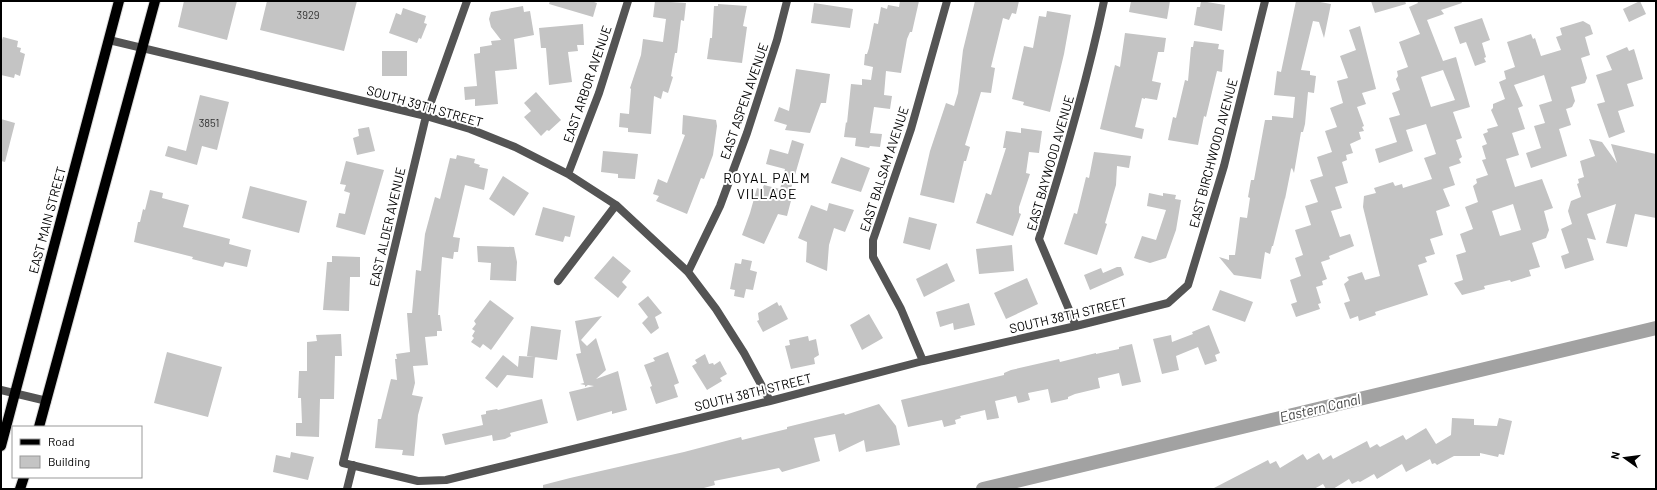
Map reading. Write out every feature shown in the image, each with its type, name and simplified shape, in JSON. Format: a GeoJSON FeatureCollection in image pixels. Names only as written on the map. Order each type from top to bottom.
{"type":"FeatureCollection","features":[{"type":"Feature","properties":{"kind":"main road","name":"EAST MAIN STREET"},"geometry":{"type":"LineString","coordinates":[[1,446],[119,1]]}},
{"type":"Feature","properties":{"kind":"main road"},"geometry":{"type":"LineString","coordinates":[[39,426],[155,1]]}},
{"type":"Feature","properties":{"kind":"main road"},"geometry":{"type":"LineString","coordinates":[[20,489],[24,478]]}},
{"type":"Feature","properties":{"kind":"street","name":"EAST ALDER AVENUE"},"geometry":{"type":"LineString","coordinates":[[343,463],[426,116],[467,1]]}},
{"type":"Feature","properties":{"kind":"street","name":"EAST ARBOR AVENUE"},"geometry":{"type":"LineString","coordinates":[[568,174],[599,93],[628,1]]}},
{"type":"Feature","properties":{"kind":"street","name":"EAST ASPEN AVENUE"},"geometry":{"type":"LineString","coordinates":[[688,272],[720,206],[744,140],[777,40],[787,1]]}},
{"type":"Feature","properties":{"kind":"street","name":"EAST BALSAM AVENUE"},"geometry":{"type":"LineString","coordinates":[[924,361],[901,309],[873,256],[873,240],[911,129],[947,1]]}},
{"type":"Feature","properties":{"kind":"street","name":"EAST BAYWOOD AVENUE"},"geometry":{"type":"LineString","coordinates":[[1076,326],[1040,239],[1092,59],[1104,1]]}},
{"type":"Feature","properties":{"kind":"street","name":"EAST BIRCHWOOD AVENUE"},"geometry":{"type":"LineString","coordinates":[[1168,303],[1188,285],[1224,166],[1264,1]]}},
{"type":"Feature","properties":{"kind":"street","name":"SOUTH 39TH STREET"},"geometry":{"type":"LineString","coordinates":[[109,40],[426,116],[470,129],[515,147],[568,174],[616,205],[688,272],[716,309],[744,353],[770,401]]}},
{"type":"Feature","properties":{"kind":"street"},"geometry":{"type":"LineString","coordinates":[[558,281],[616,205]]}},
{"type":"Feature","properties":{"kind":"street","name":"SOUTH 38TH STREET"},"geometry":{"type":"LineString","coordinates":[[343,463],[418,481],[446,480],[770,401],[924,361],[1168,303]]}},
{"type":"Feature","properties":{"kind":"street"},"geometry":{"type":"LineString","coordinates":[[1,390],[47,401]]}},
{"type":"Feature","properties":{"kind":"street"},"geometry":{"type":"LineString","coordinates":[[347,489],[353,465]]}},
{"type":"Feature","properties":{"kind":"building"},"geometry":{"type":"Polygon","coordinates":[[[184,1],[237,1],[227,40],[178,27],[184,1]]]}},
{"type":"Feature","properties":{"kind":"building"},"geometry":{"type":"Polygon","coordinates":[[[267,1],[357,1],[344,51],[260,30],[267,1]]]}},
{"type":"Feature","properties":{"kind":"building"},"geometry":{"type":"Polygon","coordinates":[[[550,1],[591,1],[597,3],[593,17],[549,4],[550,1]]]}},
{"type":"Feature","properties":{"kind":"building"},"geometry":{"type":"Polygon","coordinates":[[[655,1],[686,3],[684,21],[681,20],[677,53],[675,53],[671,76],[673,77],[668,93],[663,91],[661,99],[654,96],[651,134],[628,132],[628,128],[619,127],[620,113],[629,114],[630,88],[641,55],[643,39],[663,42],[666,19],[653,17],[655,1]]]}},
{"type":"Feature","properties":{"kind":"building"},"geometry":{"type":"Polygon","coordinates":[[[900,1],[919,1],[912,32],[910,32],[907,39],[901,73],[886,71],[884,95],[892,96],[890,109],[874,107],[870,133],[882,134],[880,147],[870,146],[869,148],[855,146],[856,138],[844,137],[851,84],[862,85],[862,79],[871,80],[873,67],[864,65],[865,54],[867,54],[869,48],[874,23],[878,24],[881,7],[887,9],[888,5],[899,7],[900,1]]]}},
{"type":"Feature","properties":{"kind":"building"},"geometry":{"type":"Polygon","coordinates":[[[975,1],[1019,1],[1016,14],[1012,13],[1009,20],[1003,18],[991,67],[995,68],[991,93],[981,92],[965,145],[970,147],[966,161],[964,161],[954,203],[920,195],[930,151],[946,103],[954,106],[958,93],[963,50],[975,1]]]}},
{"type":"Feature","properties":{"kind":"building"},"geometry":{"type":"Polygon","coordinates":[[[1131,1],[1170,1],[1167,19],[1129,12],[1131,1]]]}},
{"type":"Feature","properties":{"kind":"building"},"geometry":{"type":"Polygon","coordinates":[[[1201,1],[1225,5],[1222,31],[1194,25],[1197,7],[1200,7],[1201,1]]]}},
{"type":"Feature","properties":{"kind":"building"},"geometry":{"type":"Polygon","coordinates":[[[1296,1],[1315,1],[1331,4],[1324,38],[1319,22],[1313,21],[1301,70],[1310,71],[1310,75],[1316,76],[1314,93],[1308,92],[1305,124],[1303,132],[1301,132],[1294,173],[1292,168],[1273,246],[1270,254],[1265,252],[1261,279],[1234,275],[1219,257],[1229,260],[1229,255],[1235,255],[1240,217],[1247,218],[1250,198],[1248,197],[1251,180],[1254,180],[1265,120],[1272,120],[1272,116],[1293,118],[1295,97],[1274,95],[1277,71],[1281,72],[1296,1]]]}},
{"type":"Feature","properties":{"kind":"building"},"geometry":{"type":"Polygon","coordinates":[[[1371,1],[1405,1],[1406,4],[1375,13],[1371,1]]]}},
{"type":"Feature","properties":{"kind":"building"},"geometry":{"type":"Polygon","coordinates":[[[1417,1],[1461,1],[1462,3],[1441,10],[1444,14],[1427,20],[1443,61],[1456,57],[1470,107],[1453,112],[1462,138],[1456,140],[1462,157],[1459,159],[1461,163],[1449,167],[1455,185],[1443,189],[1450,206],[1436,211],[1443,235],[1430,239],[1435,254],[1425,257],[1427,262],[1418,265],[1428,295],[1375,312],[1376,315],[1359,321],[1358,316],[1350,319],[1344,303],[1350,301],[1344,284],[1349,280],[1347,277],[1362,272],[1365,280],[1380,276],[1363,207],[1364,196],[1376,193],[1374,188],[1393,182],[1395,186],[1402,184],[1403,188],[1432,179],[1424,158],[1436,154],[1426,124],[1406,130],[1413,151],[1379,163],[1375,149],[1397,142],[1389,118],[1400,115],[1392,93],[1400,90],[1396,79],[1398,76],[1397,71],[1408,67],[1399,42],[1420,34],[1409,7],[1418,3],[1417,1]],[[1443,70],[1421,77],[1431,107],[1455,100],[1443,70]]]}},
{"type":"Feature","properties":{"kind":"building"},"geometry":{"type":"Polygon","coordinates":[[[1640,1],[1646,14],[1629,22],[1623,9],[1640,1]]]}},
{"type":"Feature","properties":{"kind":"building"},"geometry":{"type":"Polygon","coordinates":[[[814,3],[853,9],[850,28],[811,23],[814,3]]]}},
{"type":"Feature","properties":{"kind":"building"},"geometry":{"type":"Polygon","coordinates":[[[718,4],[747,6],[743,26],[747,27],[742,63],[707,59],[710,38],[712,38],[714,6],[718,6],[718,4]]]}},
{"type":"Feature","properties":{"kind":"building"},"geometry":{"type":"Polygon","coordinates":[[[523,6],[524,12],[530,11],[534,35],[514,39],[517,69],[495,71],[498,104],[475,106],[475,99],[465,100],[464,87],[477,86],[474,54],[480,53],[480,47],[492,45],[491,41],[501,40],[491,27],[489,19],[491,12],[523,6]]]}},
{"type":"Feature","properties":{"kind":"building"},"geometry":{"type":"Polygon","coordinates":[[[403,8],[426,16],[424,23],[427,24],[421,39],[419,38],[417,43],[389,33],[396,13],[401,15],[403,8]]]}},
{"type":"Feature","properties":{"kind":"building"},"geometry":{"type":"Polygon","coordinates":[[[1047,11],[1071,15],[1064,54],[1050,112],[1023,105],[1024,102],[1012,99],[1024,46],[1033,48],[1039,16],[1046,17],[1047,11]]]}},
{"type":"Feature","properties":{"kind":"building"},"geometry":{"type":"Polygon","coordinates":[[[1482,18],[1490,40],[1482,43],[1486,62],[1475,66],[1466,42],[1460,44],[1454,27],[1482,18]]]}},
{"type":"Feature","properties":{"kind":"building"},"geometry":{"type":"Polygon","coordinates":[[[1583,21],[1590,25],[1593,34],[1585,37],[1590,55],[1581,58],[1587,78],[1585,83],[1571,87],[1575,101],[1572,107],[1566,109],[1571,125],[1559,129],[1567,156],[1531,168],[1526,153],[1541,148],[1534,126],[1545,123],[1539,105],[1552,101],[1544,75],[1514,85],[1523,106],[1518,108],[1525,129],[1512,133],[1519,155],[1506,159],[1515,187],[1542,179],[1553,208],[1544,211],[1549,230],[1546,238],[1532,243],[1540,267],[1529,270],[1531,276],[1511,282],[1510,280],[1484,286],[1485,289],[1462,295],[1454,283],[1463,280],[1456,255],[1466,252],[1460,234],[1473,229],[1465,207],[1478,202],[1473,186],[1477,183],[1476,179],[1488,175],[1482,160],[1486,159],[1482,146],[1487,144],[1483,134],[1488,132],[1487,129],[1498,126],[1491,110],[1493,108],[1493,104],[1505,99],[1499,82],[1506,79],[1504,71],[1515,67],[1507,42],[1531,34],[1533,39],[1535,38],[1541,56],[1561,50],[1556,37],[1562,35],[1560,28],[1583,21]],[[1513,204],[1492,211],[1500,236],[1521,230],[1513,204]]]}},
{"type":"Feature","properties":{"kind":"building"},"geometry":{"type":"Polygon","coordinates":[[[583,24],[584,45],[577,45],[578,51],[568,52],[572,82],[549,85],[546,48],[541,48],[539,28],[583,24]]]}},
{"type":"Feature","properties":{"kind":"building"},"geometry":{"type":"Polygon","coordinates":[[[1360,26],[1376,89],[1362,93],[1366,104],[1357,107],[1364,126],[1362,127],[1364,131],[1359,132],[1361,139],[1350,144],[1353,153],[1346,155],[1347,160],[1342,162],[1348,183],[1335,187],[1342,208],[1331,211],[1340,237],[1350,234],[1354,246],[1329,256],[1330,259],[1321,262],[1327,279],[1322,281],[1323,285],[1316,287],[1321,303],[1318,304],[1320,309],[1296,317],[1291,304],[1297,302],[1290,280],[1301,276],[1295,258],[1303,255],[1295,230],[1311,225],[1305,206],[1318,202],[1310,180],[1323,176],[1317,157],[1332,152],[1325,131],[1337,127],[1330,108],[1343,103],[1337,81],[1348,78],[1340,56],[1356,50],[1349,30],[1360,26]]]}},
{"type":"Feature","properties":{"kind":"building"},"geometry":{"type":"Polygon","coordinates":[[[1125,33],[1166,38],[1164,52],[1158,52],[1152,81],[1161,83],[1157,100],[1142,98],[1135,127],[1144,129],[1142,139],[1100,129],[1115,65],[1120,67],[1125,33]]]}},
{"type":"Feature","properties":{"kind":"building"},"geometry":{"type":"Polygon","coordinates":[[[3,37],[18,41],[17,47],[21,48],[20,52],[25,54],[20,76],[15,74],[14,78],[1,75],[1,43],[3,37]]]}},
{"type":"Feature","properties":{"kind":"building"},"geometry":{"type":"Polygon","coordinates":[[[1194,41],[1219,44],[1218,49],[1224,50],[1222,72],[1217,71],[1206,117],[1204,116],[1198,145],[1168,140],[1173,117],[1176,118],[1185,80],[1188,81],[1191,47],[1193,47],[1194,41]]]}},
{"type":"Feature","properties":{"kind":"building"},"geometry":{"type":"Polygon","coordinates":[[[1627,47],[1629,51],[1634,49],[1643,79],[1627,84],[1634,106],[1618,111],[1625,132],[1609,138],[1597,104],[1605,102],[1596,75],[1612,70],[1606,56],[1627,47]]]}},
{"type":"Feature","properties":{"kind":"building"},"geometry":{"type":"Polygon","coordinates":[[[382,51],[407,51],[407,76],[382,76],[382,51]]]}},
{"type":"Feature","properties":{"kind":"building"},"geometry":{"type":"Polygon","coordinates":[[[796,69],[830,74],[826,103],[821,103],[810,133],[785,130],[787,125],[774,121],[779,107],[789,111],[796,69]]]}},
{"type":"Feature","properties":{"kind":"building"},"geometry":{"type":"Polygon","coordinates":[[[536,92],[561,120],[541,136],[524,117],[531,111],[524,103],[536,92]]]}},
{"type":"Feature","properties":{"kind":"building"},"geometry":{"type":"Polygon","coordinates":[[[200,95],[229,102],[217,150],[202,146],[197,165],[165,156],[168,146],[186,151],[200,95]]]}},
{"type":"Feature","properties":{"kind":"building"},"geometry":{"type":"Polygon","coordinates":[[[683,115],[716,120],[717,126],[713,155],[704,179],[701,178],[687,214],[656,201],[659,196],[653,194],[658,179],[667,183],[685,135],[682,134],[683,115]]]}},
{"type":"Feature","properties":{"kind":"building"},"geometry":{"type":"Polygon","coordinates":[[[1,119],[15,123],[5,162],[1,161],[1,119]]]}},
{"type":"Feature","properties":{"kind":"building"},"geometry":{"type":"Polygon","coordinates":[[[369,127],[375,151],[357,155],[353,138],[359,136],[358,129],[369,127]]]}},
{"type":"Feature","properties":{"kind":"building"},"geometry":{"type":"Polygon","coordinates":[[[1021,128],[1042,131],[1039,153],[1029,152],[1026,173],[1030,174],[1019,207],[1019,213],[1021,214],[1013,236],[976,223],[986,193],[991,195],[1006,148],[1003,148],[1006,131],[1021,133],[1021,128]]]}},
{"type":"Feature","properties":{"kind":"building"},"geometry":{"type":"Polygon","coordinates":[[[1589,139],[1602,142],[1617,163],[1611,144],[1656,154],[1656,218],[1635,214],[1627,247],[1606,243],[1616,204],[1587,214],[1596,240],[1587,238],[1594,260],[1565,269],[1561,256],[1569,253],[1561,229],[1572,224],[1568,211],[1571,201],[1581,197],[1577,184],[1579,183],[1578,179],[1584,177],[1580,161],[1595,156],[1589,139]]]}},
{"type":"Feature","properties":{"kind":"building"},"geometry":{"type":"Polygon","coordinates":[[[792,140],[804,144],[790,192],[793,193],[787,216],[778,214],[764,244],[742,235],[757,188],[762,190],[764,185],[780,189],[785,169],[766,164],[770,149],[788,154],[792,140]]]}},
{"type":"Feature","properties":{"kind":"building"},"geometry":{"type":"Polygon","coordinates":[[[603,151],[638,154],[635,179],[618,178],[618,174],[601,172],[603,151]]]}},
{"type":"Feature","properties":{"kind":"building"},"geometry":{"type":"Polygon","coordinates":[[[1094,152],[1131,156],[1129,168],[1117,166],[1116,185],[1105,223],[1107,224],[1097,255],[1064,244],[1074,213],[1077,214],[1086,177],[1089,178],[1094,152]]]}},
{"type":"Feature","properties":{"kind":"building"},"geometry":{"type":"Polygon","coordinates":[[[457,155],[475,159],[474,163],[480,165],[479,167],[488,169],[484,190],[465,185],[453,237],[460,238],[458,252],[454,252],[453,259],[442,257],[438,315],[440,315],[442,331],[437,331],[437,336],[425,337],[428,365],[413,366],[415,383],[412,395],[423,397],[418,415],[414,456],[402,455],[403,450],[375,448],[378,419],[381,419],[391,379],[397,380],[396,354],[410,352],[407,313],[412,313],[416,270],[421,271],[425,234],[435,197],[440,199],[450,158],[456,159],[457,155]]]}},
{"type":"Feature","properties":{"kind":"building"},"geometry":{"type":"Polygon","coordinates":[[[841,157],[870,168],[861,192],[831,183],[841,157]]]}},
{"type":"Feature","properties":{"kind":"building"},"geometry":{"type":"Polygon","coordinates":[[[346,161],[384,170],[365,235],[336,227],[339,213],[345,214],[350,193],[344,191],[346,185],[340,184],[346,161]]]}},
{"type":"Feature","properties":{"kind":"building"},"geometry":{"type":"Polygon","coordinates":[[[503,176],[529,193],[514,216],[489,199],[503,176]]]}},
{"type":"Feature","properties":{"kind":"building"},"geometry":{"type":"Polygon","coordinates":[[[250,186],[307,201],[299,233],[242,218],[250,186]]]}},
{"type":"Feature","properties":{"kind":"building"},"geometry":{"type":"Polygon","coordinates":[[[150,190],[163,193],[162,198],[189,205],[183,227],[230,239],[229,244],[251,250],[247,267],[225,262],[223,267],[192,259],[193,257],[134,242],[138,222],[140,222],[143,209],[145,210],[150,190]]]}},
{"type":"Feature","properties":{"kind":"building"},"geometry":{"type":"Polygon","coordinates":[[[1149,193],[1163,196],[1163,193],[1176,195],[1175,199],[1181,200],[1176,230],[1166,258],[1150,263],[1134,258],[1142,236],[1156,240],[1166,210],[1147,206],[1149,193]]]}},
{"type":"Feature","properties":{"kind":"building"},"geometry":{"type":"Polygon","coordinates":[[[829,203],[854,210],[845,232],[834,228],[829,245],[827,271],[806,262],[807,242],[798,238],[811,205],[827,211],[829,203]]]}},
{"type":"Feature","properties":{"kind":"building"},"geometry":{"type":"Polygon","coordinates":[[[543,207],[575,216],[570,237],[565,236],[563,242],[535,235],[543,207]]]}},
{"type":"Feature","properties":{"kind":"building"},"geometry":{"type":"Polygon","coordinates":[[[909,217],[937,224],[930,250],[903,243],[909,217]]]}},
{"type":"Feature","properties":{"kind":"building"},"geometry":{"type":"Polygon","coordinates":[[[1012,245],[1014,271],[979,274],[976,249],[1012,245]]]}},
{"type":"Feature","properties":{"kind":"building"},"geometry":{"type":"Polygon","coordinates":[[[477,246],[514,247],[517,262],[516,281],[490,280],[491,263],[478,262],[477,246]]]}},
{"type":"Feature","properties":{"kind":"building"},"geometry":{"type":"Polygon","coordinates":[[[332,256],[360,257],[360,277],[350,277],[349,311],[323,310],[327,262],[332,262],[332,256]]]}},
{"type":"Feature","properties":{"kind":"building"},"geometry":{"type":"Polygon","coordinates":[[[613,256],[631,271],[622,282],[627,287],[618,298],[594,278],[613,256]]]}},
{"type":"Feature","properties":{"kind":"building"},"geometry":{"type":"Polygon","coordinates":[[[742,259],[752,261],[750,270],[757,272],[753,290],[746,289],[744,298],[734,296],[735,290],[730,289],[735,263],[741,264],[742,259]]]}},
{"type":"Feature","properties":{"kind":"building"},"geometry":{"type":"Polygon","coordinates":[[[947,263],[955,281],[924,297],[916,279],[947,263]]]}},
{"type":"Feature","properties":{"kind":"building"},"geometry":{"type":"Polygon","coordinates":[[[1117,267],[1121,267],[1124,275],[1090,290],[1084,275],[1101,268],[1103,273],[1117,267]]]}},
{"type":"Feature","properties":{"kind":"building"},"geometry":{"type":"Polygon","coordinates":[[[1027,278],[1038,304],[1006,319],[994,293],[1027,278]]]}},
{"type":"Feature","properties":{"kind":"building"},"geometry":{"type":"Polygon","coordinates":[[[1220,290],[1253,302],[1245,322],[1212,310],[1220,290]]]}},
{"type":"Feature","properties":{"kind":"building"},"geometry":{"type":"Polygon","coordinates":[[[648,296],[662,313],[655,317],[659,328],[651,334],[642,323],[648,317],[638,304],[648,296]]]}},
{"type":"Feature","properties":{"kind":"building"},"geometry":{"type":"Polygon","coordinates":[[[490,300],[514,318],[491,350],[483,344],[480,348],[471,342],[474,338],[472,336],[475,331],[472,329],[476,324],[474,321],[490,300]]]}},
{"type":"Feature","properties":{"kind":"building"},"geometry":{"type":"Polygon","coordinates":[[[777,302],[779,306],[781,305],[788,319],[763,332],[757,321],[759,320],[758,313],[777,302]]]}},
{"type":"Feature","properties":{"kind":"building"},"geometry":{"type":"Polygon","coordinates":[[[969,303],[975,325],[954,330],[953,323],[940,327],[936,312],[969,303]]]}},
{"type":"Feature","properties":{"kind":"building"},"geometry":{"type":"Polygon","coordinates":[[[869,314],[883,338],[862,350],[850,325],[869,314]]]}},
{"type":"Feature","properties":{"kind":"building"},"geometry":{"type":"Polygon","coordinates":[[[602,316],[581,340],[587,346],[596,338],[606,370],[596,379],[618,371],[627,410],[612,414],[612,411],[577,421],[569,392],[594,386],[588,385],[585,387],[585,385],[580,384],[584,383],[576,354],[581,353],[575,321],[602,316]]]}},
{"type":"Feature","properties":{"kind":"building"},"geometry":{"type":"Polygon","coordinates":[[[1209,325],[1220,353],[1215,355],[1217,361],[1205,365],[1198,347],[1176,356],[1179,370],[1162,374],[1153,339],[1171,335],[1172,342],[1193,334],[1192,332],[1209,325]]]}},
{"type":"Feature","properties":{"kind":"building"},"geometry":{"type":"Polygon","coordinates":[[[531,326],[561,330],[557,360],[527,356],[531,326]]]}},
{"type":"Feature","properties":{"kind":"building"},"geometry":{"type":"Polygon","coordinates":[[[341,334],[342,356],[335,356],[334,399],[320,399],[319,437],[296,436],[296,423],[302,423],[301,398],[298,398],[299,371],[307,371],[307,342],[317,341],[316,335],[341,334]]]}},
{"type":"Feature","properties":{"kind":"building"},"geometry":{"type":"Polygon","coordinates":[[[808,336],[809,341],[816,339],[819,355],[814,358],[815,364],[791,369],[785,346],[790,345],[789,340],[808,336]]]}},
{"type":"Feature","properties":{"kind":"building"},"geometry":{"type":"Polygon","coordinates":[[[1132,344],[1141,382],[1122,386],[1119,373],[1098,378],[1100,388],[1075,394],[1068,397],[1068,399],[1051,403],[1048,389],[1028,393],[1030,400],[1023,402],[1018,403],[1016,396],[995,401],[999,418],[987,420],[985,410],[960,416],[961,418],[955,420],[956,424],[944,427],[942,420],[908,427],[901,400],[1004,375],[1004,373],[1011,370],[1059,359],[1060,362],[1119,349],[1119,347],[1132,344]]]}},
{"type":"Feature","properties":{"kind":"building"},"geometry":{"type":"Polygon","coordinates":[[[167,352],[222,367],[208,417],[154,403],[167,352]]]}},
{"type":"Feature","properties":{"kind":"building"},"geometry":{"type":"Polygon","coordinates":[[[668,352],[679,383],[674,385],[678,397],[656,404],[650,387],[652,386],[644,365],[655,361],[653,358],[668,352]]]}},
{"type":"Feature","properties":{"kind":"building"},"geometry":{"type":"Polygon","coordinates":[[[705,354],[709,364],[713,363],[714,365],[720,361],[727,374],[720,378],[722,381],[707,390],[692,366],[697,363],[695,360],[705,354]]]}},
{"type":"Feature","properties":{"kind":"building"},"geometry":{"type":"Polygon","coordinates":[[[503,355],[518,367],[519,356],[535,357],[533,378],[507,375],[497,388],[485,378],[503,355]]]}},
{"type":"Feature","properties":{"kind":"building"},"geometry":{"type":"Polygon","coordinates":[[[542,399],[548,423],[510,433],[511,436],[505,439],[493,441],[492,435],[445,445],[442,434],[483,425],[481,415],[486,414],[486,411],[498,410],[542,399]]]}},
{"type":"Feature","properties":{"kind":"building"},"geometry":{"type":"Polygon","coordinates":[[[879,404],[896,426],[900,445],[866,452],[864,440],[839,452],[835,434],[814,438],[820,461],[782,472],[779,468],[714,481],[715,485],[700,489],[543,489],[543,485],[570,478],[684,452],[741,437],[742,440],[844,413],[845,415],[879,404]]]}},
{"type":"Feature","properties":{"kind":"building"},"geometry":{"type":"Polygon","coordinates":[[[1452,418],[1474,419],[1474,425],[1497,426],[1499,418],[1512,421],[1504,455],[1499,454],[1498,457],[1480,453],[1480,456],[1454,456],[1437,465],[1435,463],[1432,464],[1430,459],[1406,472],[1402,464],[1377,479],[1374,474],[1360,482],[1358,481],[1352,484],[1349,479],[1333,489],[1326,489],[1323,484],[1314,489],[1212,489],[1268,460],[1270,464],[1276,461],[1280,468],[1303,454],[1307,460],[1319,453],[1323,460],[1331,455],[1333,459],[1367,441],[1370,448],[1377,444],[1380,447],[1403,435],[1406,440],[1426,428],[1436,444],[1451,435],[1452,418]]]}},
{"type":"Feature","properties":{"kind":"building"},"geometry":{"type":"Polygon","coordinates":[[[291,452],[314,457],[308,480],[273,472],[276,455],[290,458],[291,452]]]}},
{"type":"Feature","properties":{"kind":"waterway","name":"Eastern Canal"},"geometry":{"type":"LineString","coordinates":[[983,489],[1656,328]]}},
{"type":"Feature","properties":{"kind":"district","name":"ROYAL PALM VILLAGE"},"geometry":{"type":"Point","coordinates":[767,186]}}]}
